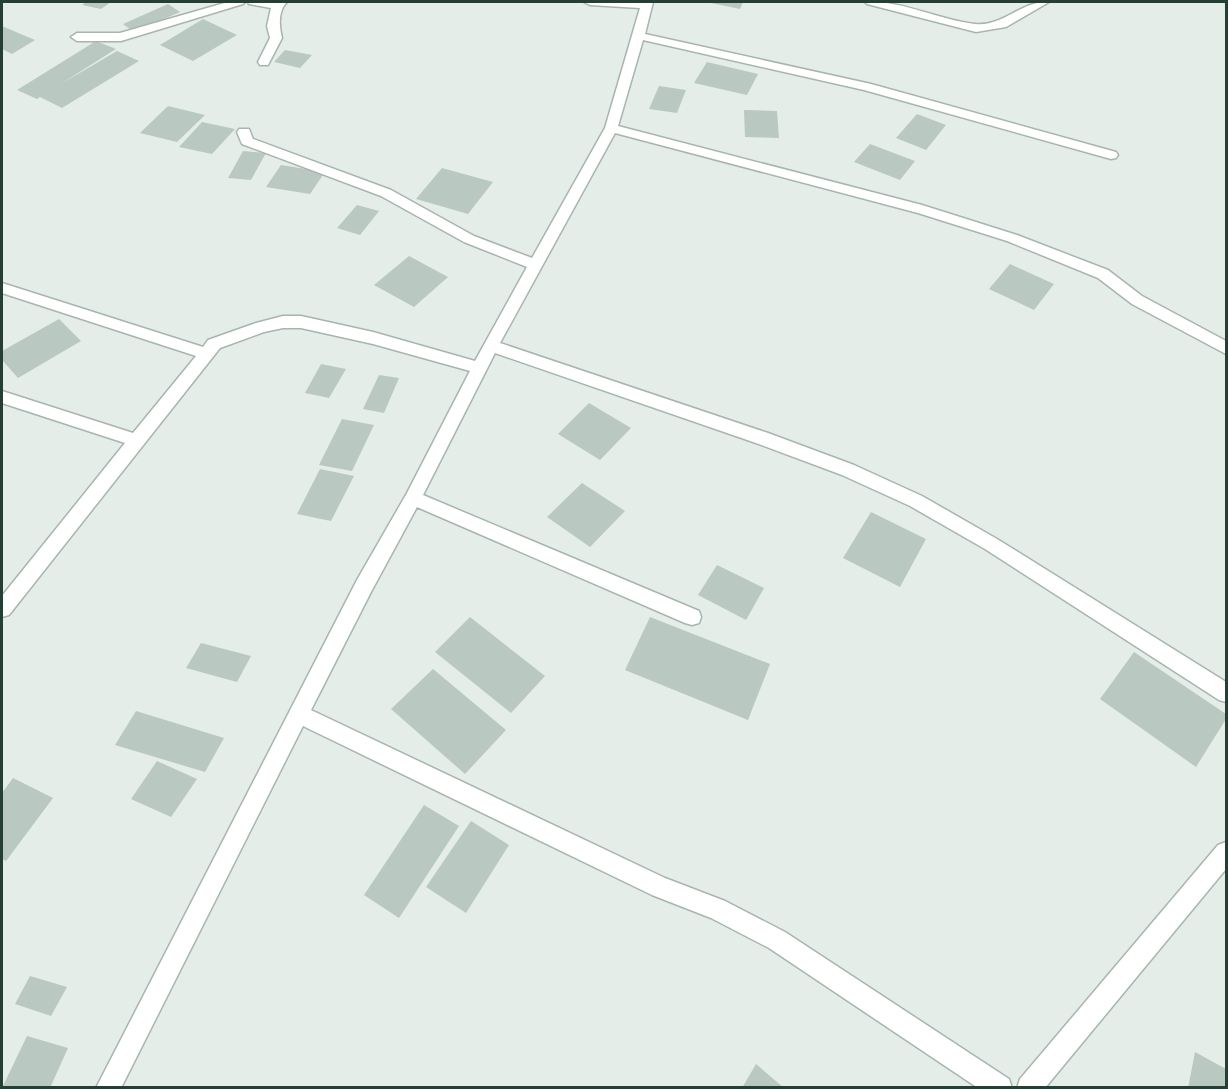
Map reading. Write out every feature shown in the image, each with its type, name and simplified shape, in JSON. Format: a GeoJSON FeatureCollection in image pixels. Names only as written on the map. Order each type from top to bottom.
{"type":"FeatureCollection","features":[{"type":"Feature","properties":{"kind":"street"},"geometry":{"type":"LineString","coordinates":[[77,37],[121,37],[239,2]]}},
{"type":"Feature","properties":{"kind":"street"},"geometry":{"type":"LineString","coordinates":[[253,2],[279,3],[273,26],[276,38],[264,62]]}},
{"type":"Feature","properties":{"kind":"street"},"geometry":{"type":"LineString","coordinates":[[108,1088],[364,586],[413,498],[479,368],[610,128],[647,3],[590,2]]}},
{"type":"Feature","properties":{"kind":"street"},"geometry":{"type":"LineString","coordinates":[[871,2],[976,28],[1002,25],[1043,2]]}},
{"type":"Feature","properties":{"kind":"street"},"geometry":{"type":"LineString","coordinates":[[639,36],[867,87],[1111,155]]}},
{"type":"Feature","properties":{"kind":"street"},"geometry":{"type":"LineString","coordinates":[[610,128],[922,210],[1022,242],[1096,270],[1137,300],[1227,348]]}},
{"type":"Feature","properties":{"kind":"street"},"geometry":{"type":"LineString","coordinates":[[244,132],[247,141],[386,192],[469,240],[537,265]]}},
{"type":"Feature","properties":{"kind":"street"},"geometry":{"type":"LineString","coordinates":[[2,288],[205,353]]}},
{"type":"Feature","properties":{"kind":"street"},"geometry":{"type":"LineString","coordinates":[[2,609],[214,344],[228,337],[283,322],[301,322],[373,338],[479,368]]}},
{"type":"Feature","properties":{"kind":"street"},"geometry":{"type":"LineString","coordinates":[[491,346],[773,442],[848,470],[916,501],[992,544],[1227,693]]}},
{"type":"Feature","properties":{"kind":"street"},"geometry":{"type":"LineString","coordinates":[[2,414],[7,399],[138,441]]}},
{"type":"Feature","properties":{"kind":"street"},"geometry":{"type":"LineString","coordinates":[[413,498],[692,617]]}},
{"type":"Feature","properties":{"kind":"street"},"geometry":{"type":"LineString","coordinates":[[299,714],[660,887],[717,909],[777,940],[1000,1088]]}},
{"type":"Feature","properties":{"kind":"street"},"geometry":{"type":"LineString","coordinates":[[1029,1088],[1227,853]]}},
{"type":"Feature","properties":{"kind":"building"},"geometry":{"type":"Polygon","coordinates":[[[86,2],[111,2],[101,9],[82,5],[86,2]]]}},
{"type":"Feature","properties":{"kind":"building"},"geometry":{"type":"Polygon","coordinates":[[[706,2],[743,2],[740,9],[706,2]]]}},
{"type":"Feature","properties":{"kind":"building"},"geometry":{"type":"Polygon","coordinates":[[[168,4],[180,12],[134,32],[123,24],[168,4]]]}},
{"type":"Feature","properties":{"kind":"building"},"geometry":{"type":"Polygon","coordinates":[[[203,19],[237,35],[193,61],[160,45],[203,19]]]}},
{"type":"Feature","properties":{"kind":"building"},"geometry":{"type":"Polygon","coordinates":[[[2,26],[35,40],[12,54],[2,49],[2,26]]]}},
{"type":"Feature","properties":{"kind":"building"},"geometry":{"type":"Polygon","coordinates":[[[96,41],[116,49],[59,85],[117,51],[139,61],[62,108],[40,97],[37,99],[17,90],[96,41]]]}},
{"type":"Feature","properties":{"kind":"building"},"geometry":{"type":"Polygon","coordinates":[[[285,50],[312,55],[300,68],[274,62],[285,50]]]}},
{"type":"Feature","properties":{"kind":"building"},"geometry":{"type":"Polygon","coordinates":[[[707,62],[758,74],[747,95],[694,83],[707,62]]]}},
{"type":"Feature","properties":{"kind":"building"},"geometry":{"type":"Polygon","coordinates":[[[659,86],[686,90],[677,113],[649,109],[659,86]]]}},
{"type":"Feature","properties":{"kind":"building"},"geometry":{"type":"Polygon","coordinates":[[[168,106],[205,115],[177,142],[140,133],[168,106]]]}},
{"type":"Feature","properties":{"kind":"building"},"geometry":{"type":"Polygon","coordinates":[[[744,110],[777,111],[779,138],[745,137],[744,110]]]}},
{"type":"Feature","properties":{"kind":"building"},"geometry":{"type":"Polygon","coordinates":[[[917,114],[946,125],[926,150],[896,138],[917,114]]]}},
{"type":"Feature","properties":{"kind":"building"},"geometry":{"type":"Polygon","coordinates":[[[202,122],[235,129],[212,154],[179,147],[202,122]]]}},
{"type":"Feature","properties":{"kind":"building"},"geometry":{"type":"Polygon","coordinates":[[[870,144],[915,161],[900,180],[854,162],[870,144]]]}},
{"type":"Feature","properties":{"kind":"building"},"geometry":{"type":"Polygon","coordinates":[[[243,151],[266,153],[251,180],[228,178],[243,151]]]}},
{"type":"Feature","properties":{"kind":"building"},"geometry":{"type":"Polygon","coordinates":[[[281,165],[325,172],[310,194],[266,187],[281,165]]]}},
{"type":"Feature","properties":{"kind":"building"},"geometry":{"type":"Polygon","coordinates":[[[442,168],[493,182],[468,214],[416,199],[442,168]]]}},
{"type":"Feature","properties":{"kind":"building"},"geometry":{"type":"Polygon","coordinates":[[[357,205],[379,211],[360,235],[337,228],[357,205]]]}},
{"type":"Feature","properties":{"kind":"building"},"geometry":{"type":"Polygon","coordinates":[[[409,256],[448,277],[414,307],[374,285],[409,256]]]}},
{"type":"Feature","properties":{"kind":"building"},"geometry":{"type":"Polygon","coordinates":[[[1010,264],[1054,284],[1034,310],[989,289],[1010,264]]]}},
{"type":"Feature","properties":{"kind":"building"},"geometry":{"type":"Polygon","coordinates":[[[59,319],[81,341],[18,378],[2,360],[2,351],[59,319]]]}},
{"type":"Feature","properties":{"kind":"building"},"geometry":{"type":"Polygon","coordinates":[[[321,364],[346,369],[329,398],[305,393],[321,364]]]}},
{"type":"Feature","properties":{"kind":"building"},"geometry":{"type":"Polygon","coordinates":[[[379,375],[399,378],[384,413],[363,409],[379,375]]]}},
{"type":"Feature","properties":{"kind":"building"},"geometry":{"type":"Polygon","coordinates":[[[589,403],[631,428],[600,460],[558,434],[589,403]]]}},
{"type":"Feature","properties":{"kind":"building"},"geometry":{"type":"Polygon","coordinates":[[[342,419],[374,425],[352,471],[319,465],[342,419]]]}},
{"type":"Feature","properties":{"kind":"building"},"geometry":{"type":"Polygon","coordinates":[[[320,469],[354,476],[331,521],[297,514],[320,469]]]}},
{"type":"Feature","properties":{"kind":"building"},"geometry":{"type":"Polygon","coordinates":[[[582,483],[625,511],[590,547],[547,517],[582,483]]]}},
{"type":"Feature","properties":{"kind":"building"},"geometry":{"type":"Polygon","coordinates":[[[871,512],[926,539],[900,587],[843,558],[871,512]]]}},
{"type":"Feature","properties":{"kind":"building"},"geometry":{"type":"Polygon","coordinates":[[[717,565],[764,588],[746,620],[698,595],[717,565]]]}},
{"type":"Feature","properties":{"kind":"building"},"geometry":{"type":"Polygon","coordinates":[[[470,617],[545,676],[511,713],[435,652],[470,617]]]}},
{"type":"Feature","properties":{"kind":"building"},"geometry":{"type":"Polygon","coordinates":[[[650,617],[770,664],[748,720],[625,670],[650,617]]]}},
{"type":"Feature","properties":{"kind":"building"},"geometry":{"type":"Polygon","coordinates":[[[201,643],[251,656],[237,682],[186,668],[201,643]]]}},
{"type":"Feature","properties":{"kind":"building"},"geometry":{"type":"Polygon","coordinates":[[[1134,652],[1226,714],[1226,719],[1196,767],[1100,699],[1134,652]]]}},
{"type":"Feature","properties":{"kind":"building"},"geometry":{"type":"Polygon","coordinates":[[[433,669],[506,730],[465,774],[391,709],[433,669]]]}},
{"type":"Feature","properties":{"kind":"building"},"geometry":{"type":"Polygon","coordinates":[[[136,711],[224,738],[205,772],[115,745],[136,711]]]}},
{"type":"Feature","properties":{"kind":"building"},"geometry":{"type":"Polygon","coordinates":[[[157,761],[197,779],[171,817],[131,799],[157,761]]]}},
{"type":"Feature","properties":{"kind":"building"},"geometry":{"type":"Polygon","coordinates":[[[13,778],[53,798],[6,861],[2,859],[2,793],[13,778]]]}},
{"type":"Feature","properties":{"kind":"building"},"geometry":{"type":"Polygon","coordinates":[[[424,805],[459,826],[399,918],[364,895],[424,805]]]}},
{"type":"Feature","properties":{"kind":"building"},"geometry":{"type":"Polygon","coordinates":[[[471,821],[509,845],[466,913],[426,887],[471,821]]]}},
{"type":"Feature","properties":{"kind":"building"},"geometry":{"type":"Polygon","coordinates":[[[30,976],[67,987],[51,1016],[15,1004],[30,976]]]}},
{"type":"Feature","properties":{"kind":"building"},"geometry":{"type":"Polygon","coordinates":[[[27,1036],[68,1048],[50,1088],[2,1088],[27,1036]]]}},
{"type":"Feature","properties":{"kind":"building"},"geometry":{"type":"Polygon","coordinates":[[[1195,1052],[1226,1069],[1226,1088],[1188,1088],[1195,1052]]]}},
{"type":"Feature","properties":{"kind":"building"},"geometry":{"type":"Polygon","coordinates":[[[756,1064],[784,1088],[742,1088],[756,1064]]]}}]}
